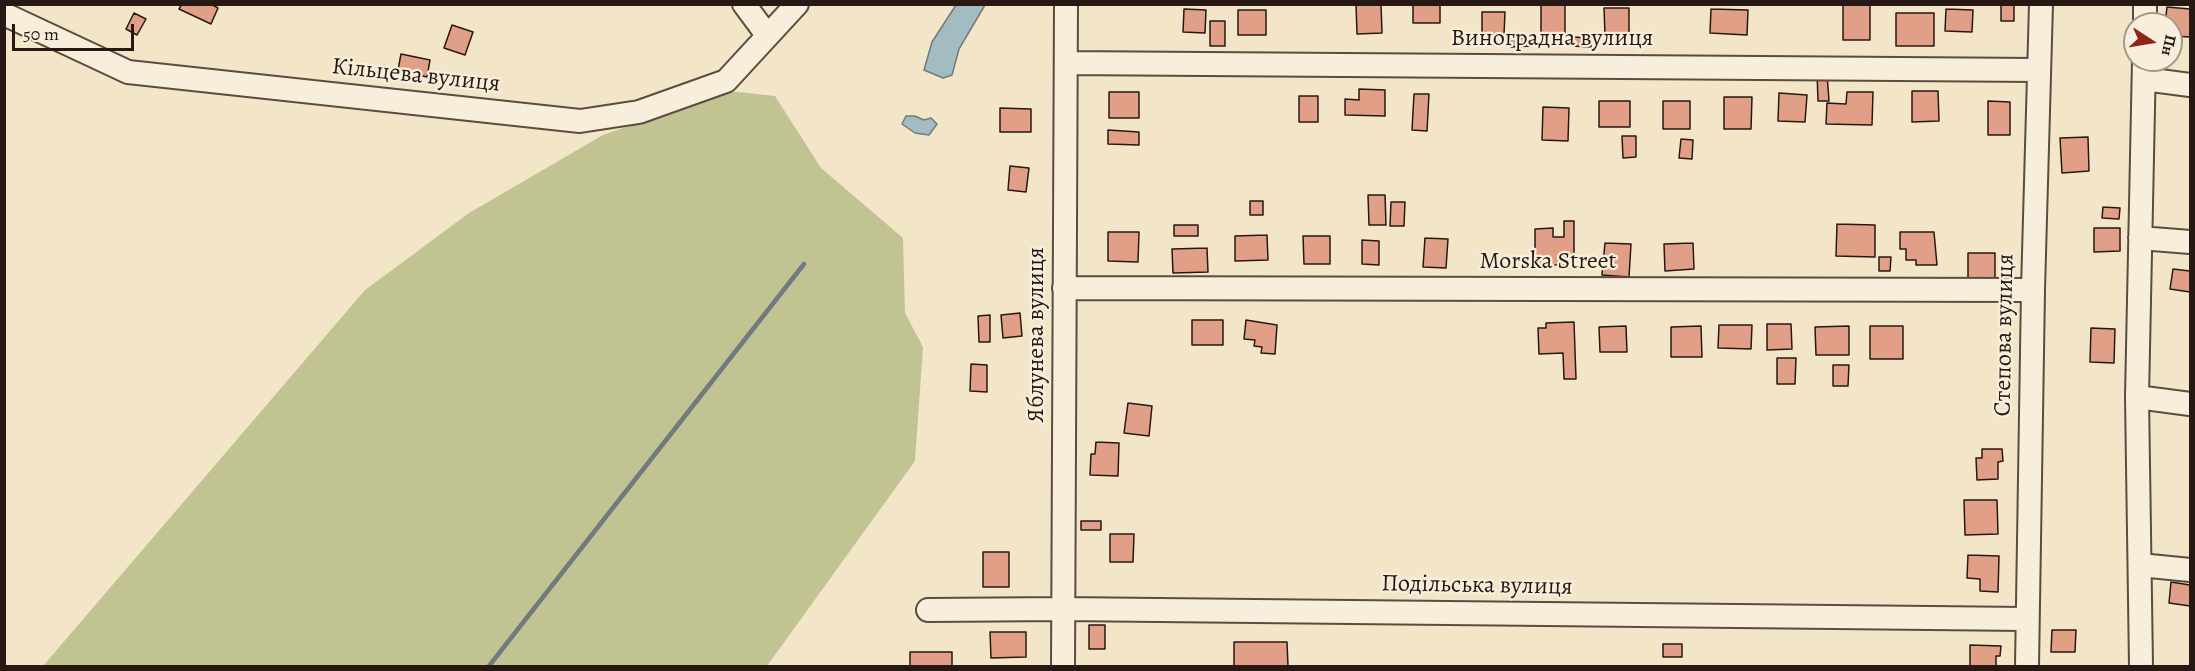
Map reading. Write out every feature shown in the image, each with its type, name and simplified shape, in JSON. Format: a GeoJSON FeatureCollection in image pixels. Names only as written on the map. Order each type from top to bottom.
{"type":"FeatureCollection","features":[{"type":"Feature","properties":{"kind":"street"},"geometry":{"type":"LineString","coordinates":[[744,4],[767,35]]}},
{"type":"Feature","properties":{"kind":"street","name":"Кільцева вулиця"},"geometry":{"type":"LineString","coordinates":[[4,14],[128,72],[580,121],[639,112],[726,81],[796,4]]}},
{"type":"Feature","properties":{"kind":"street","name":"Яблунева вулиця"},"geometry":{"type":"LineString","coordinates":[[1063,666],[1066,4]]}},
{"type":"Feature","properties":{"kind":"street","name":"Степова вулиця"},"geometry":{"type":"LineString","coordinates":[[2027,666],[2026,619],[2041,4]]}},
{"type":"Feature","properties":{"kind":"street","name":"Виноградна вулиця"},"geometry":{"type":"LineString","coordinates":[[1066,63],[2038,70]]}},
{"type":"Feature","properties":{"kind":"street"},"geometry":{"type":"LineString","coordinates":[[2141,666],[2138,397],[2144,72]]}},
{"type":"Feature","properties":{"kind":"street"},"geometry":{"type":"LineString","coordinates":[[2150,72],[2190,85]]}},
{"type":"Feature","properties":{"kind":"street"},"geometry":{"type":"LineString","coordinates":[[2140,238],[2190,242]]}},
{"type":"Feature","properties":{"kind":"street","name":"Morska Street"},"geometry":{"type":"LineString","coordinates":[[1064,288],[2033,290]]}},
{"type":"Feature","properties":{"kind":"street"},"geometry":{"type":"LineString","coordinates":[[2138,397],[2190,404]]}},
{"type":"Feature","properties":{"kind":"street"},"geometry":{"type":"LineString","coordinates":[[2140,565],[2190,570]]}},
{"type":"Feature","properties":{"kind":"street","name":"Подільська вулиця"},"geometry":{"type":"LineString","coordinates":[[928,610],[1062,609],[2026,619]]}},
{"type":"Feature","properties":{"kind":"green space"},"geometry":{"type":"Polygon","coordinates":[[[729,91],[775,96],[821,168],[903,238],[905,313],[923,347],[915,461],[767,666],[43,666],[365,290],[469,213],[603,135],[729,91]]]}},
{"type":"Feature","properties":{"kind":"water"},"geometry":{"type":"Polygon","coordinates":[[[956,5],[985,5],[959,49],[952,75],[943,78],[924,70],[932,42],[956,5]]]}},
{"type":"Feature","properties":{"kind":"water"},"geometry":{"type":"Polygon","coordinates":[[[906,116],[915,116],[924,120],[931,118],[937,124],[929,135],[915,133],[902,124],[906,116]]]}},
{"type":"Feature","properties":{"kind":"building"},"geometry":{"type":"Polygon","coordinates":[[[182,4],[211,4],[218,8],[211,24],[179,9],[182,4]]]}},
{"type":"Feature","properties":{"kind":"building"},"geometry":{"type":"Polygon","coordinates":[[[1356,4],[1381,4],[1382,33],[1357,34],[1356,4]]]}},
{"type":"Feature","properties":{"kind":"building"},"geometry":{"type":"Polygon","coordinates":[[[1413,4],[1440,4],[1440,23],[1413,23],[1413,4]]]}},
{"type":"Feature","properties":{"kind":"building"},"geometry":{"type":"Polygon","coordinates":[[[1541,4],[1565,4],[1565,36],[1541,36],[1541,4]]]}},
{"type":"Feature","properties":{"kind":"building"},"geometry":{"type":"Polygon","coordinates":[[[1843,4],[1870,4],[1870,40],[1843,40],[1843,4]]]}},
{"type":"Feature","properties":{"kind":"building"},"geometry":{"type":"Polygon","coordinates":[[[2001,4],[2014,4],[2014,21],[2001,21],[2001,4]]]}},
{"type":"Feature","properties":{"kind":"building"},"geometry":{"type":"Polygon","coordinates":[[[2167,7],[2190,9],[2190,37],[2183,37],[2183,12],[2166,12],[2167,7]]]}},
{"type":"Feature","properties":{"kind":"building"},"geometry":{"type":"Polygon","coordinates":[[[1604,8],[1629,8],[1629,35],[1605,35],[1604,8]]]}},
{"type":"Feature","properties":{"kind":"building"},"geometry":{"type":"Polygon","coordinates":[[[1184,9],[1206,10],[1205,33],[1183,32],[1184,9]]]}},
{"type":"Feature","properties":{"kind":"building"},"geometry":{"type":"Polygon","coordinates":[[[1711,9],[1748,10],[1747,35],[1710,33],[1711,9]]]}},
{"type":"Feature","properties":{"kind":"building"},"geometry":{"type":"Polygon","coordinates":[[[1946,9],[1973,10],[1972,32],[1945,31],[1946,9]]]}},
{"type":"Feature","properties":{"kind":"building"},"geometry":{"type":"Polygon","coordinates":[[[1238,10],[1266,10],[1266,35],[1238,35],[1238,10]]]}},
{"type":"Feature","properties":{"kind":"building"},"geometry":{"type":"Polygon","coordinates":[[[1482,12],[1505,12],[1504,35],[1482,34],[1482,12]]]}},
{"type":"Feature","properties":{"kind":"building"},"geometry":{"type":"Polygon","coordinates":[[[134,13],[146,19],[137,35],[126,29],[134,13]]]}},
{"type":"Feature","properties":{"kind":"building"},"geometry":{"type":"Polygon","coordinates":[[[1896,13],[1934,13],[1934,46],[1896,46],[1896,13]]]}},
{"type":"Feature","properties":{"kind":"building"},"geometry":{"type":"Polygon","coordinates":[[[1210,21],[1225,21],[1225,46],[1210,46],[1210,21]]]}},
{"type":"Feature","properties":{"kind":"building"},"geometry":{"type":"Polygon","coordinates":[[[452,25],[473,32],[465,55],[444,48],[452,25]]]}},
{"type":"Feature","properties":{"kind":"building"},"geometry":{"type":"Polygon","coordinates":[[[1573,37],[1591,38],[1591,47],[1572,46],[1573,37]]]}},
{"type":"Feature","properties":{"kind":"building"},"geometry":{"type":"Polygon","coordinates":[[[1530,38],[1530,46],[1511,47],[1511,39],[1530,38]]]}},
{"type":"Feature","properties":{"kind":"building"},"geometry":{"type":"Polygon","coordinates":[[[401,54],[430,60],[427,77],[398,70],[401,54]]]}},
{"type":"Feature","properties":{"kind":"building"},"geometry":{"type":"Polygon","coordinates":[[[1817,73],[1827,73],[1829,101],[1818,101],[1817,73]]]}},
{"type":"Feature","properties":{"kind":"building"},"geometry":{"type":"Polygon","coordinates":[[[1359,89],[1385,90],[1385,116],[1345,115],[1345,99],[1359,100],[1359,89]]]}},
{"type":"Feature","properties":{"kind":"building"},"geometry":{"type":"Polygon","coordinates":[[[1912,91],[1938,91],[1939,121],[1912,122],[1912,91]]]}},
{"type":"Feature","properties":{"kind":"building"},"geometry":{"type":"Polygon","coordinates":[[[1109,92],[1139,92],[1139,118],[1109,118],[1109,92]]]}},
{"type":"Feature","properties":{"kind":"building"},"geometry":{"type":"Polygon","coordinates":[[[1847,92],[1873,92],[1872,125],[1826,124],[1827,103],[1846,104],[1847,92]]]}},
{"type":"Feature","properties":{"kind":"building"},"geometry":{"type":"Polygon","coordinates":[[[1779,93],[1807,95],[1805,122],[1778,121],[1779,93]]]}},
{"type":"Feature","properties":{"kind":"building"},"geometry":{"type":"Polygon","coordinates":[[[1414,94],[1429,94],[1427,131],[1412,130],[1414,94]]]}},
{"type":"Feature","properties":{"kind":"building"},"geometry":{"type":"Polygon","coordinates":[[[1299,96],[1318,96],[1318,122],[1299,122],[1299,96]]]}},
{"type":"Feature","properties":{"kind":"building"},"geometry":{"type":"Polygon","coordinates":[[[1724,97],[1752,97],[1751,129],[1724,129],[1724,97]]]}},
{"type":"Feature","properties":{"kind":"building"},"geometry":{"type":"Polygon","coordinates":[[[1599,101],[1630,101],[1630,127],[1599,127],[1599,101]]]}},
{"type":"Feature","properties":{"kind":"building"},"geometry":{"type":"Polygon","coordinates":[[[1663,101],[1690,101],[1690,129],[1663,129],[1663,101]]]}},
{"type":"Feature","properties":{"kind":"building"},"geometry":{"type":"Polygon","coordinates":[[[1988,101],[2010,102],[2010,135],[1988,135],[1988,101]]]}},
{"type":"Feature","properties":{"kind":"building"},"geometry":{"type":"Polygon","coordinates":[[[1543,107],[1569,108],[1568,141],[1542,140],[1543,107]]]}},
{"type":"Feature","properties":{"kind":"building"},"geometry":{"type":"Polygon","coordinates":[[[1000,108],[1031,109],[1031,132],[1000,132],[1000,108]]]}},
{"type":"Feature","properties":{"kind":"building"},"geometry":{"type":"Polygon","coordinates":[[[1108,130],[1139,132],[1139,145],[1108,144],[1108,130]]]}},
{"type":"Feature","properties":{"kind":"building"},"geometry":{"type":"Polygon","coordinates":[[[1622,136],[1636,136],[1636,157],[1623,158],[1622,136]]]}},
{"type":"Feature","properties":{"kind":"building"},"geometry":{"type":"Polygon","coordinates":[[[2088,137],[2089,171],[2062,173],[2060,138],[2088,137]]]}},
{"type":"Feature","properties":{"kind":"building"},"geometry":{"type":"Polygon","coordinates":[[[1681,139],[1693,140],[1692,159],[1679,158],[1681,139]]]}},
{"type":"Feature","properties":{"kind":"building"},"geometry":{"type":"Polygon","coordinates":[[[1010,166],[1029,168],[1026,192],[1008,190],[1010,166]]]}},
{"type":"Feature","properties":{"kind":"building"},"geometry":{"type":"Polygon","coordinates":[[[1368,195],[1385,195],[1386,225],[1369,225],[1368,195]]]}},
{"type":"Feature","properties":{"kind":"building"},"geometry":{"type":"Polygon","coordinates":[[[1250,201],[1263,201],[1263,215],[1250,215],[1250,201]]]}},
{"type":"Feature","properties":{"kind":"building"},"geometry":{"type":"Polygon","coordinates":[[[1391,202],[1405,202],[1404,226],[1390,226],[1391,202]]]}},
{"type":"Feature","properties":{"kind":"building"},"geometry":{"type":"Polygon","coordinates":[[[2103,207],[2120,208],[2119,219],[2102,218],[2103,207]]]}},
{"type":"Feature","properties":{"kind":"building"},"geometry":{"type":"Polygon","coordinates":[[[1564,221],[1574,221],[1574,265],[1535,265],[1535,229],[1553,228],[1553,237],[1564,237],[1564,221]]]}},
{"type":"Feature","properties":{"kind":"building"},"geometry":{"type":"Polygon","coordinates":[[[1837,224],[1875,225],[1875,257],[1836,256],[1837,224]]]}},
{"type":"Feature","properties":{"kind":"building"},"geometry":{"type":"Polygon","coordinates":[[[1174,225],[1198,225],[1198,236],[1174,236],[1174,225]]]}},
{"type":"Feature","properties":{"kind":"building"},"geometry":{"type":"Polygon","coordinates":[[[2094,228],[2120,228],[2120,251],[2094,252],[2094,228]]]}},
{"type":"Feature","properties":{"kind":"building"},"geometry":{"type":"Polygon","coordinates":[[[1108,232],[1139,232],[1138,262],[1108,261],[1108,232]]]}},
{"type":"Feature","properties":{"kind":"building"},"geometry":{"type":"Polygon","coordinates":[[[1900,232],[1934,232],[1937,265],[1916,265],[1916,260],[1906,260],[1906,249],[1900,249],[1900,232]]]}},
{"type":"Feature","properties":{"kind":"building"},"geometry":{"type":"Polygon","coordinates":[[[1267,235],[1268,260],[1235,261],[1235,236],[1267,235]]]}},
{"type":"Feature","properties":{"kind":"building"},"geometry":{"type":"Polygon","coordinates":[[[1303,236],[1330,236],[1330,264],[1304,264],[1303,236]]]}},
{"type":"Feature","properties":{"kind":"building"},"geometry":{"type":"Polygon","coordinates":[[[1425,238],[1448,239],[1446,268],[1423,267],[1425,238]]]}},
{"type":"Feature","properties":{"kind":"building"},"geometry":{"type":"Polygon","coordinates":[[[1362,240],[1379,241],[1379,265],[1362,264],[1362,240]]]}},
{"type":"Feature","properties":{"kind":"building"},"geometry":{"type":"Polygon","coordinates":[[[1605,243],[1631,244],[1629,277],[1602,275],[1605,243]]]}},
{"type":"Feature","properties":{"kind":"building"},"geometry":{"type":"Polygon","coordinates":[[[1693,243],[1694,269],[1665,271],[1664,244],[1693,243]]]}},
{"type":"Feature","properties":{"kind":"building"},"geometry":{"type":"Polygon","coordinates":[[[1207,248],[1208,272],[1173,273],[1172,249],[1207,248]]]}},
{"type":"Feature","properties":{"kind":"building"},"geometry":{"type":"Polygon","coordinates":[[[1968,253],[1995,253],[1995,283],[1968,284],[1968,253]]]}},
{"type":"Feature","properties":{"kind":"building"},"geometry":{"type":"Polygon","coordinates":[[[1879,257],[1891,257],[1890,271],[1879,271],[1879,257]]]}},
{"type":"Feature","properties":{"kind":"building"},"geometry":{"type":"Polygon","coordinates":[[[2173,269],[2190,271],[2190,292],[2170,289],[2173,269]]]}},
{"type":"Feature","properties":{"kind":"building"},"geometry":{"type":"Polygon","coordinates":[[[1020,313],[1022,336],[1003,338],[1001,315],[1020,313]]]}},
{"type":"Feature","properties":{"kind":"building"},"geometry":{"type":"Polygon","coordinates":[[[990,315],[990,342],[979,342],[978,316],[990,315]]]}},
{"type":"Feature","properties":{"kind":"building"},"geometry":{"type":"Polygon","coordinates":[[[1192,320],[1223,320],[1223,345],[1192,345],[1192,320]]]}},
{"type":"Feature","properties":{"kind":"building"},"geometry":{"type":"Polygon","coordinates":[[[1246,320],[1277,325],[1275,354],[1261,353],[1262,347],[1254,346],[1255,340],[1244,339],[1246,320]]]}},
{"type":"Feature","properties":{"kind":"building"},"geometry":{"type":"Polygon","coordinates":[[[1574,322],[1576,379],[1564,379],[1563,353],[1539,354],[1538,328],[1546,328],[1546,323],[1574,322]]]}},
{"type":"Feature","properties":{"kind":"building"},"geometry":{"type":"Polygon","coordinates":[[[1767,324],[1791,324],[1792,349],[1767,350],[1767,324]]]}},
{"type":"Feature","properties":{"kind":"building"},"geometry":{"type":"Polygon","coordinates":[[[1719,325],[1752,325],[1751,349],[1718,348],[1719,325]]]}},
{"type":"Feature","properties":{"kind":"building"},"geometry":{"type":"Polygon","coordinates":[[[1626,326],[1627,352],[1600,352],[1599,327],[1626,326]]]}},
{"type":"Feature","properties":{"kind":"building"},"geometry":{"type":"Polygon","coordinates":[[[1701,326],[1702,357],[1671,357],[1671,327],[1701,326]]]}},
{"type":"Feature","properties":{"kind":"building"},"geometry":{"type":"Polygon","coordinates":[[[1849,326],[1849,355],[1816,355],[1815,327],[1849,326]]]}},
{"type":"Feature","properties":{"kind":"building"},"geometry":{"type":"Polygon","coordinates":[[[1870,326],[1903,326],[1903,359],[1870,359],[1870,326]]]}},
{"type":"Feature","properties":{"kind":"building"},"geometry":{"type":"Polygon","coordinates":[[[2091,328],[2115,329],[2114,363],[2090,362],[2091,328]]]}},
{"type":"Feature","properties":{"kind":"building"},"geometry":{"type":"Polygon","coordinates":[[[1777,358],[1796,358],[1795,384],[1777,384],[1777,358]]]}},
{"type":"Feature","properties":{"kind":"building"},"geometry":{"type":"Polygon","coordinates":[[[971,364],[987,365],[987,392],[970,391],[971,364]]]}},
{"type":"Feature","properties":{"kind":"building"},"geometry":{"type":"Polygon","coordinates":[[[1833,365],[1849,365],[1848,386],[1833,386],[1833,365]]]}},
{"type":"Feature","properties":{"kind":"building"},"geometry":{"type":"Polygon","coordinates":[[[1128,403],[1152,406],[1149,436],[1124,433],[1128,403]]]}},
{"type":"Feature","properties":{"kind":"building"},"geometry":{"type":"Polygon","coordinates":[[[1096,442],[1119,443],[1118,476],[1090,475],[1091,454],[1095,454],[1096,442]]]}},
{"type":"Feature","properties":{"kind":"building"},"geometry":{"type":"Polygon","coordinates":[[[1982,449],[2002,449],[2003,461],[1998,462],[1998,479],[1977,480],[1976,458],[1982,458],[1982,449]]]}},
{"type":"Feature","properties":{"kind":"building"},"geometry":{"type":"Polygon","coordinates":[[[1964,500],[1997,500],[1998,534],[1965,535],[1964,500]]]}},
{"type":"Feature","properties":{"kind":"building"},"geometry":{"type":"Polygon","coordinates":[[[1081,521],[1101,521],[1101,530],[1081,530],[1081,521]]]}},
{"type":"Feature","properties":{"kind":"building"},"geometry":{"type":"Polygon","coordinates":[[[1110,534],[1134,534],[1133,562],[1110,562],[1110,534]]]}},
{"type":"Feature","properties":{"kind":"building"},"geometry":{"type":"Polygon","coordinates":[[[983,552],[1009,552],[1009,587],[983,587],[983,552]]]}},
{"type":"Feature","properties":{"kind":"building"},"geometry":{"type":"Polygon","coordinates":[[[1968,555],[1999,556],[1998,592],[1980,591],[1980,579],[1967,578],[1968,555]]]}},
{"type":"Feature","properties":{"kind":"building"},"geometry":{"type":"Polygon","coordinates":[[[2171,582],[2190,585],[2190,606],[2169,603],[2171,582]]]}},
{"type":"Feature","properties":{"kind":"building"},"geometry":{"type":"Polygon","coordinates":[[[1089,625],[1105,625],[1105,649],[1089,649],[1089,625]]]}},
{"type":"Feature","properties":{"kind":"building"},"geometry":{"type":"Polygon","coordinates":[[[2052,630],[2076,630],[2075,652],[2051,652],[2052,630]]]}},
{"type":"Feature","properties":{"kind":"building"},"geometry":{"type":"Polygon","coordinates":[[[990,632],[1026,632],[1026,657],[991,658],[990,632]]]}},
{"type":"Feature","properties":{"kind":"building"},"geometry":{"type":"Polygon","coordinates":[[[1234,642],[1287,642],[1288,666],[1234,666],[1234,642]]]}},
{"type":"Feature","properties":{"kind":"building"},"geometry":{"type":"Polygon","coordinates":[[[1663,644],[1682,644],[1682,657],[1663,657],[1663,644]]]}},
{"type":"Feature","properties":{"kind":"building"},"geometry":{"type":"Polygon","coordinates":[[[1970,645],[2001,646],[2000,656],[1996,656],[1996,666],[1970,666],[1970,645]]]}},
{"type":"Feature","properties":{"kind":"building"},"geometry":{"type":"Polygon","coordinates":[[[910,652],[952,652],[952,666],[910,666],[910,652]]]}},
{"type":"Feature","properties":{"kind":"waterway"},"geometry":{"type":"LineString","coordinates":[[489,666],[804,264]]}}]}
